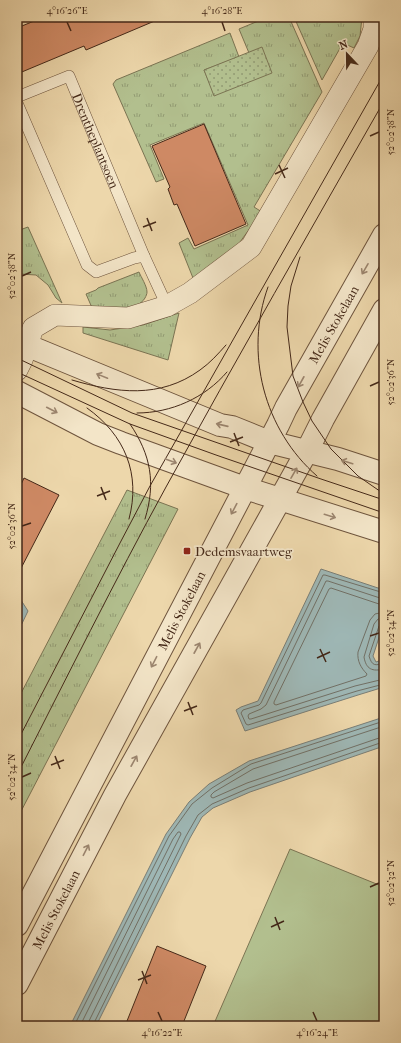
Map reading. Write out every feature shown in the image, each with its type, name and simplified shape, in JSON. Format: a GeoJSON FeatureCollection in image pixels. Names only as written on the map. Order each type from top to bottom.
{"type":"FeatureCollection","features":[{"type":"Feature","properties":{"kind":"street"},"geometry":{"type":"LineString","coordinates":[[17,370],[22,360],[22,344],[33,328],[55,315],[128,318],[167,306],[190,293],[251,247],[368,46],[374,29],[374,17]]}},
{"type":"Feature","properties":{"kind":"street","name":"Melis Stokelaan"},"geometry":{"type":"LineString","coordinates":[[17,925],[298,387],[384,235]]}},
{"type":"Feature","properties":{"kind":"street","name":"Melis Stokelaan"},"geometry":{"type":"LineString","coordinates":[[17,984],[115,796],[384,310]]}},
{"type":"Feature","properties":{"kind":"street"},"geometry":{"type":"LineString","coordinates":[[22,344],[220,425],[232,427],[269,442],[338,459],[384,474]]}},
{"type":"Feature","properties":{"kind":"street"},"geometry":{"type":"LineString","coordinates":[[17,392],[98,434],[245,488],[384,532]]}},
{"type":"Feature","properties":{"kind":"lane","name":"Drentheplantsoen"},"geometry":{"type":"LineString","coordinates":[[17,97],[69,76],[144,256],[167,306]]}},
{"type":"Feature","properties":{"kind":"lane"},"geometry":{"type":"LineString","coordinates":[[17,103],[87,265],[96,272],[134,258],[144,256]]}},
{"type":"Feature","properties":{"kind":"green space"},"geometry":{"type":"Polygon","coordinates":[[[268,17],[289,17],[322,92],[254,207],[262,212],[237,246],[195,283],[179,243],[188,238],[194,249],[248,225],[204,123],[150,145],[164,179],[156,182],[113,84],[116,80],[230,33],[239,57],[204,70],[215,96],[262,48],[249,53],[239,29],[268,17]]]}},
{"type":"Feature","properties":{"kind":"green space"},"geometry":{"type":"Polygon","coordinates":[[[294,17],[362,17],[360,36],[354,48],[343,43],[322,80],[294,17]]]}},
{"type":"Feature","properties":{"kind":"green space"},"geometry":{"type":"Polygon","coordinates":[[[262,47],[272,73],[214,96],[204,70],[262,47]]]}},
{"type":"Feature","properties":{"kind":"green space"},"geometry":{"type":"Polygon","coordinates":[[[28,227],[62,303],[56,298],[48,285],[36,275],[17,275],[17,231],[28,227]]]}},
{"type":"Feature","properties":{"kind":"green space"},"geometry":{"type":"Polygon","coordinates":[[[139,272],[147,290],[147,294],[141,303],[129,308],[93,310],[86,294],[139,272]]]}},
{"type":"Feature","properties":{"kind":"green space"},"geometry":{"type":"Polygon","coordinates":[[[179,313],[168,360],[83,333],[83,327],[110,330],[143,325],[179,313]]]}},
{"type":"Feature","properties":{"kind":"green space"},"geometry":{"type":"Polygon","coordinates":[[[127,490],[178,509],[17,819],[17,701],[127,490]]]}},
{"type":"Feature","properties":{"kind":"green space"},"geometry":{"type":"Polygon","coordinates":[[[290,849],[384,887],[384,1026],[213,1026],[290,849]]]}},
{"type":"Feature","properties":{"kind":"water"},"geometry":{"type":"Polygon","coordinates":[[[321,569],[384,590],[384,622],[373,656],[376,662],[384,659],[384,687],[245,731],[236,710],[258,701],[321,569]]]}},
{"type":"Feature","properties":{"kind":"water"},"geometry":{"type":"Polygon","coordinates":[[[17,594],[28,611],[17,634],[17,594]]]}},
{"type":"Feature","properties":{"kind":"water"},"geometry":{"type":"Polygon","coordinates":[[[384,717],[384,746],[250,792],[213,808],[202,817],[190,838],[96,1026],[70,1026],[166,834],[189,802],[209,784],[249,761],[384,717]]]}},
{"type":"Feature","properties":{"kind":"building"},"geometry":{"type":"Polygon","coordinates":[[[44,17],[164,17],[86,50],[84,46],[17,74],[17,28],[44,17]]]}},
{"type":"Feature","properties":{"kind":"building"},"geometry":{"type":"Polygon","coordinates":[[[204,124],[246,224],[195,246],[177,204],[174,205],[168,189],[170,187],[152,146],[204,124]]]}},
{"type":"Feature","properties":{"kind":"building"},"geometry":{"type":"Polygon","coordinates":[[[24,478],[59,495],[17,576],[17,493],[24,478]]]}},
{"type":"Feature","properties":{"kind":"building"},"geometry":{"type":"Polygon","coordinates":[[[157,946],[206,966],[182,1026],[125,1026],[157,946]]]}},
{"type":"Feature","properties":{"kind":"tram line"},"geometry":{"type":"LineString","coordinates":[[17,742],[150,486],[384,74]]}},
{"type":"Feature","properties":{"kind":"tram line"},"geometry":{"type":"LineString","coordinates":[[17,775],[166,487],[384,101]]}},
{"type":"Feature","properties":{"kind":"tram line"},"geometry":{"type":"LineString","coordinates":[[300,257],[291,286],[288,306],[287,327],[293,376],[312,421],[331,449],[358,476],[384,494]]}},
{"type":"Feature","properties":{"kind":"tram line"},"geometry":{"type":"LineString","coordinates":[[268,287],[261,312],[258,338],[259,364],[264,389],[272,413],[284,436],[299,457],[317,476]]}},
{"type":"Feature","properties":{"kind":"tram line"},"geometry":{"type":"LineString","coordinates":[[72,380],[105,388],[121,390],[138,391],[169,386],[200,370],[226,345]]}},
{"type":"Feature","properties":{"kind":"tram line"},"geometry":{"type":"LineString","coordinates":[[17,358],[132,413],[384,500]]}},
{"type":"Feature","properties":{"kind":"tram line"},"geometry":{"type":"LineString","coordinates":[[17,372],[130,424],[384,513]]}},
{"type":"Feature","properties":{"kind":"tram line"},"geometry":{"type":"LineString","coordinates":[[137,413],[162,410],[175,407],[186,402],[208,389],[227,372]]}},
{"type":"Feature","properties":{"kind":"tram line"},"geometry":{"type":"LineString","coordinates":[[87,408],[111,430],[127,457],[133,486],[129,519]]}},
{"type":"Feature","properties":{"kind":"tram line"},"geometry":{"type":"LineString","coordinates":[[130,424],[143,447],[150,470],[150,493],[145,519]]}},
{"type":"Feature","properties":{"kind":"place","name":"Dedemsvaartweg"},"geometry":{"type":"Point","coordinates":[187,551]}}]}
